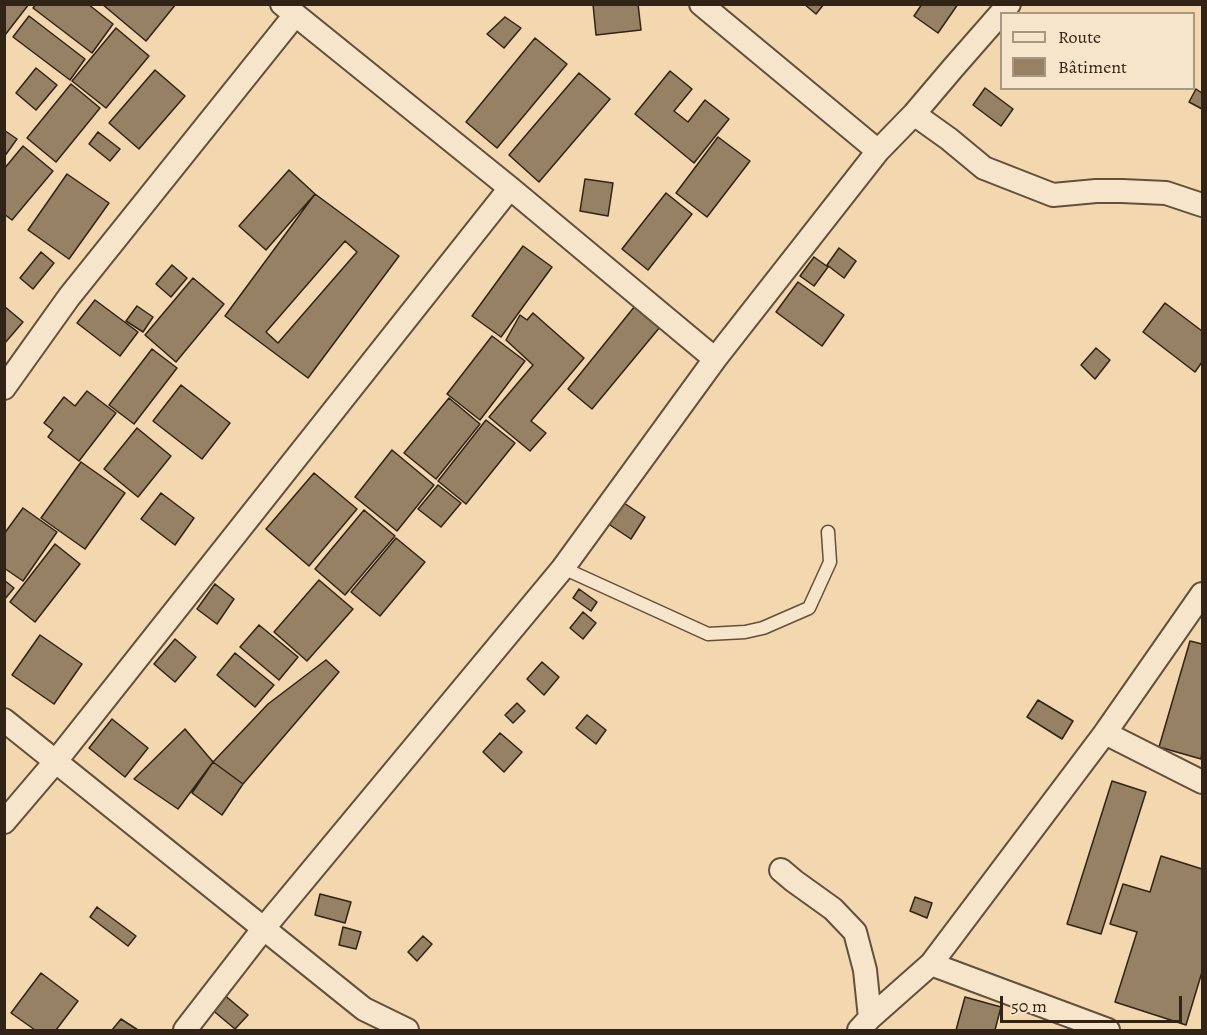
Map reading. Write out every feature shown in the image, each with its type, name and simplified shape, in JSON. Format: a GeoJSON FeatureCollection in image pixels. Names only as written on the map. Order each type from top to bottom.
{"type":"FeatureCollection","features":[{"type":"Feature","properties":{"kind":"street"},"geometry":{"type":"LineString","coordinates":[[701,4],[878,151]]}},
{"type":"Feature","properties":{"kind":"street"},"geometry":{"type":"LineString","coordinates":[[4,388],[69,297],[288,10],[510,188],[715,359]]}},
{"type":"Feature","properties":{"kind":"street"},"geometry":{"type":"LineString","coordinates":[[185,1030],[264,928],[563,568],[715,359],[878,151],[914,114],[1000,14]]}},
{"type":"Feature","properties":{"kind":"street"},"geometry":{"type":"LineString","coordinates":[[914,114],[984,168],[1053,195],[1122,190],[1166,193],[1203,206]]}},
{"type":"Feature","properties":{"kind":"street"},"geometry":{"type":"LineString","coordinates":[[4,822],[56,760],[510,188]]}},
{"type":"Feature","properties":{"kind":"street"},"geometry":{"type":"LineString","coordinates":[[865,1024],[931,964],[1105,733],[1203,594]]}},
{"type":"Feature","properties":{"kind":"street"},"geometry":{"type":"LineString","coordinates":[[4,720],[364,1009],[406,1030]]}},
{"type":"Feature","properties":{"kind":"street"},"geometry":{"type":"LineString","coordinates":[[1105,733],[1203,782]]}},
{"type":"Feature","properties":{"kind":"street"},"geometry":{"type":"LineString","coordinates":[[781,870],[794,882],[833,909],[855,932],[865,970],[865,1024]]}},
{"type":"Feature","properties":{"kind":"street"},"geometry":{"type":"LineString","coordinates":[[931,964],[1108,1030]]}},
{"type":"Feature","properties":{"kind":"lane"},"geometry":{"type":"LineString","coordinates":[[563,568],[708,634],[745,632],[763,628],[809,608],[830,562],[828,532]]}},
{"type":"Feature","properties":{"kind":"building"},"geometry":{"type":"Polygon","coordinates":[[[4,4],[29,4],[5,35],[4,35],[4,4]]]}},
{"type":"Feature","properties":{"kind":"building"},"geometry":{"type":"Polygon","coordinates":[[[36,4],[88,4],[113,24],[92,53],[33,8],[36,4]]]}},
{"type":"Feature","properties":{"kind":"building"},"geometry":{"type":"Polygon","coordinates":[[[102,4],[176,4],[146,41],[102,4]]]}},
{"type":"Feature","properties":{"kind":"building"},"geometry":{"type":"Polygon","coordinates":[[[593,4],[638,4],[641,30],[596,35],[593,4]]]}},
{"type":"Feature","properties":{"kind":"building"},"geometry":{"type":"Polygon","coordinates":[[[804,4],[824,4],[816,14],[804,4]]]}},
{"type":"Feature","properties":{"kind":"building"},"geometry":{"type":"Polygon","coordinates":[[[922,4],[958,4],[938,33],[914,16],[922,4]]]}},
{"type":"Feature","properties":{"kind":"building"},"geometry":{"type":"Polygon","coordinates":[[[29,16],[85,59],[70,80],[13,37],[29,16]]]}},
{"type":"Feature","properties":{"kind":"building"},"geometry":{"type":"Polygon","coordinates":[[[505,17],[521,28],[504,48],[487,34],[505,17]]]}},
{"type":"Feature","properties":{"kind":"building"},"geometry":{"type":"Polygon","coordinates":[[[116,28],[149,56],[106,108],[72,81],[116,28]]]}},
{"type":"Feature","properties":{"kind":"building"},"geometry":{"type":"Polygon","coordinates":[[[535,38],[567,64],[497,148],[466,122],[535,38]]]}},
{"type":"Feature","properties":{"kind":"building"},"geometry":{"type":"Polygon","coordinates":[[[36,68],[57,85],[36,110],[16,93],[36,68]]]}},
{"type":"Feature","properties":{"kind":"building"},"geometry":{"type":"Polygon","coordinates":[[[155,70],[185,96],[139,149],[109,123],[155,70]]]}},
{"type":"Feature","properties":{"kind":"building"},"geometry":{"type":"Polygon","coordinates":[[[670,71],[692,89],[674,111],[688,122],[705,100],[729,119],[694,163],[635,114],[670,71]]]}},
{"type":"Feature","properties":{"kind":"building"},"geometry":{"type":"Polygon","coordinates":[[[579,73],[610,99],[539,182],[509,155],[579,73]]]}},
{"type":"Feature","properties":{"kind":"building"},"geometry":{"type":"Polygon","coordinates":[[[71,84],[100,108],[56,162],[27,138],[71,84]]]}},
{"type":"Feature","properties":{"kind":"building"},"geometry":{"type":"Polygon","coordinates":[[[985,88],[1013,109],[1001,126],[973,105],[985,88]]]}},
{"type":"Feature","properties":{"kind":"building"},"geometry":{"type":"Polygon","coordinates":[[[1196,89],[1202,93],[1202,109],[1189,102],[1196,89]]]}},
{"type":"Feature","properties":{"kind":"building"},"geometry":{"type":"Polygon","coordinates":[[[4,130],[17,139],[4,157],[4,130]]]}},
{"type":"Feature","properties":{"kind":"building"},"geometry":{"type":"Polygon","coordinates":[[[98,132],[120,149],[110,161],[89,144],[98,132]]]}},
{"type":"Feature","properties":{"kind":"building"},"geometry":{"type":"Polygon","coordinates":[[[718,137],[750,161],[707,217],[676,193],[718,137]]]}},
{"type":"Feature","properties":{"kind":"building"},"geometry":{"type":"Polygon","coordinates":[[[23,146],[53,171],[12,220],[4,214],[4,169],[23,146]]]}},
{"type":"Feature","properties":{"kind":"building"},"geometry":{"type":"Polygon","coordinates":[[[289,170],[315,194],[266,250],[239,226],[289,170]]]}},
{"type":"Feature","properties":{"kind":"building"},"geometry":{"type":"Polygon","coordinates":[[[67,174],[109,203],[69,259],[28,230],[67,174]]]}},
{"type":"Feature","properties":{"kind":"building"},"geometry":{"type":"Polygon","coordinates":[[[585,179],[613,183],[608,216],[580,211],[585,179]]]}},
{"type":"Feature","properties":{"kind":"building"},"geometry":{"type":"Polygon","coordinates":[[[666,193],[692,214],[648,270],[622,249],[666,193]]]}},
{"type":"Feature","properties":{"kind":"building"},"geometry":{"type":"Polygon","coordinates":[[[315,194],[399,256],[308,378],[225,316],[315,194]],[[345,241],[266,332],[278,343],[357,252],[345,241]]]}},
{"type":"Feature","properties":{"kind":"building"},"geometry":{"type":"Polygon","coordinates":[[[523,246],[552,267],[501,337],[472,316],[523,246]]]}},
{"type":"Feature","properties":{"kind":"building"},"geometry":{"type":"Polygon","coordinates":[[[839,248],[856,261],[844,278],[827,265],[839,248]]]}},
{"type":"Feature","properties":{"kind":"building"},"geometry":{"type":"Polygon","coordinates":[[[41,252],[54,263],[33,289],[20,278],[41,252]]]}},
{"type":"Feature","properties":{"kind":"building"},"geometry":{"type":"Polygon","coordinates":[[[814,257],[828,267],[814,286],[800,276],[814,257]]]}},
{"type":"Feature","properties":{"kind":"building"},"geometry":{"type":"Polygon","coordinates":[[[172,265],[187,278],[171,297],[156,284],[172,265]]]}},
{"type":"Feature","properties":{"kind":"building"},"geometry":{"type":"Polygon","coordinates":[[[193,278],[224,304],[176,362],[145,335],[193,278]]]}},
{"type":"Feature","properties":{"kind":"building"},"geometry":{"type":"Polygon","coordinates":[[[798,282],[844,315],[822,346],[776,312],[798,282]]]}},
{"type":"Feature","properties":{"kind":"building"},"geometry":{"type":"Polygon","coordinates":[[[95,300],[138,332],[120,356],[77,323],[95,300]]]}},
{"type":"Feature","properties":{"kind":"building"},"geometry":{"type":"Polygon","coordinates":[[[1165,303],[1202,331],[1202,362],[1195,372],[1143,332],[1165,303]]]}},
{"type":"Feature","properties":{"kind":"building"},"geometry":{"type":"Polygon","coordinates":[[[4,306],[23,322],[4,344],[4,306]]]}},
{"type":"Feature","properties":{"kind":"building"},"geometry":{"type":"Polygon","coordinates":[[[137,306],[153,317],[143,332],[126,321],[137,306]]]}},
{"type":"Feature","properties":{"kind":"building"},"geometry":{"type":"Polygon","coordinates":[[[635,306],[660,327],[592,409],[568,389],[635,306]]]}},
{"type":"Feature","properties":{"kind":"building"},"geometry":{"type":"Polygon","coordinates":[[[533,313],[584,358],[531,421],[546,433],[530,451],[489,417],[533,365],[506,340],[520,315],[527,320],[533,313]]]}},
{"type":"Feature","properties":{"kind":"building"},"geometry":{"type":"Polygon","coordinates":[[[492,336],[525,361],[480,420],[447,394],[492,336]]]}},
{"type":"Feature","properties":{"kind":"building"},"geometry":{"type":"Polygon","coordinates":[[[1096,348],[1110,360],[1095,379],[1081,365],[1096,348]]]}},
{"type":"Feature","properties":{"kind":"building"},"geometry":{"type":"Polygon","coordinates":[[[152,349],[177,368],[134,424],[109,405],[152,349]]]}},
{"type":"Feature","properties":{"kind":"building"},"geometry":{"type":"Polygon","coordinates":[[[181,385],[230,423],[202,459],[153,421],[181,385]]]}},
{"type":"Feature","properties":{"kind":"building"},"geometry":{"type":"Polygon","coordinates":[[[87,391],[116,413],[79,461],[48,437],[53,430],[44,423],[64,397],[75,406],[87,391]]]}},
{"type":"Feature","properties":{"kind":"building"},"geometry":{"type":"Polygon","coordinates":[[[449,398],[480,424],[436,479],[404,453],[449,398]]]}},
{"type":"Feature","properties":{"kind":"building"},"geometry":{"type":"Polygon","coordinates":[[[486,420],[515,443],[466,504],[438,481],[486,420]]]}},
{"type":"Feature","properties":{"kind":"building"},"geometry":{"type":"Polygon","coordinates":[[[137,428],[171,456],[138,497],[104,469],[137,428]]]}},
{"type":"Feature","properties":{"kind":"building"},"geometry":{"type":"Polygon","coordinates":[[[392,450],[434,485],[397,531],[355,497],[392,450]]]}},
{"type":"Feature","properties":{"kind":"building"},"geometry":{"type":"Polygon","coordinates":[[[81,462],[125,493],[85,549],[41,518],[81,462]]]}},
{"type":"Feature","properties":{"kind":"building"},"geometry":{"type":"Polygon","coordinates":[[[314,473],[357,509],[309,566],[266,529],[314,473]]]}},
{"type":"Feature","properties":{"kind":"building"},"geometry":{"type":"Polygon","coordinates":[[[438,485],[461,503],[441,527],[418,509],[438,485]]]}},
{"type":"Feature","properties":{"kind":"building"},"geometry":{"type":"Polygon","coordinates":[[[161,493],[194,518],[175,545],[141,519],[161,493]]]}},
{"type":"Feature","properties":{"kind":"building"},"geometry":{"type":"Polygon","coordinates":[[[618,499],[645,517],[631,539],[604,521],[618,499]]]}},
{"type":"Feature","properties":{"kind":"building"},"geometry":{"type":"Polygon","coordinates":[[[23,508],[57,532],[23,581],[4,568],[4,534],[23,508]]]}},
{"type":"Feature","properties":{"kind":"building"},"geometry":{"type":"Polygon","coordinates":[[[364,510],[395,536],[345,595],[315,569],[364,510]]]}},
{"type":"Feature","properties":{"kind":"building"},"geometry":{"type":"Polygon","coordinates":[[[396,538],[425,562],[380,616],[351,592],[396,538]]]}},
{"type":"Feature","properties":{"kind":"building"},"geometry":{"type":"Polygon","coordinates":[[[55,544],[80,564],[35,622],[10,602],[55,544]]]}},
{"type":"Feature","properties":{"kind":"building"},"geometry":{"type":"Polygon","coordinates":[[[4,580],[14,588],[4,600],[4,580]]]}},
{"type":"Feature","properties":{"kind":"building"},"geometry":{"type":"Polygon","coordinates":[[[319,580],[353,609],[307,661],[274,632],[319,580]]]}},
{"type":"Feature","properties":{"kind":"building"},"geometry":{"type":"Polygon","coordinates":[[[215,584],[234,599],[217,624],[197,609],[215,584]]]}},
{"type":"Feature","properties":{"kind":"building"},"geometry":{"type":"Polygon","coordinates":[[[579,589],[597,602],[591,611],[573,598],[579,589]]]}},
{"type":"Feature","properties":{"kind":"building"},"geometry":{"type":"Polygon","coordinates":[[[583,612],[596,623],[583,639],[570,628],[583,612]]]}},
{"type":"Feature","properties":{"kind":"building"},"geometry":{"type":"Polygon","coordinates":[[[259,625],[298,657],[279,680],[240,647],[259,625]]]}},
{"type":"Feature","properties":{"kind":"building"},"geometry":{"type":"Polygon","coordinates":[[[40,635],[82,664],[54,704],[12,675],[40,635]]]}},
{"type":"Feature","properties":{"kind":"building"},"geometry":{"type":"Polygon","coordinates":[[[175,639],[196,657],[175,682],[154,664],[175,639]]]}},
{"type":"Feature","properties":{"kind":"building"},"geometry":{"type":"Polygon","coordinates":[[[1190,641],[1202,644],[1201,759],[1159,747],[1190,641]]]}},
{"type":"Feature","properties":{"kind":"building"},"geometry":{"type":"Polygon","coordinates":[[[235,653],[274,685],[255,707],[217,675],[235,653]]]}},
{"type":"Feature","properties":{"kind":"building"},"geometry":{"type":"Polygon","coordinates":[[[326,660],[339,672],[243,784],[213,762],[268,704],[326,660]]]}},
{"type":"Feature","properties":{"kind":"building"},"geometry":{"type":"Polygon","coordinates":[[[542,662],[559,677],[544,695],[527,679],[542,662]]]}},
{"type":"Feature","properties":{"kind":"building"},"geometry":{"type":"Polygon","coordinates":[[[1038,700],[1073,721],[1062,739],[1027,717],[1038,700]]]}},
{"type":"Feature","properties":{"kind":"building"},"geometry":{"type":"Polygon","coordinates":[[[517,703],[525,711],[513,723],[505,715],[517,703]]]}},
{"type":"Feature","properties":{"kind":"building"},"geometry":{"type":"Polygon","coordinates":[[[587,715],[606,730],[596,744],[576,728],[587,715]]]}},
{"type":"Feature","properties":{"kind":"building"},"geometry":{"type":"Polygon","coordinates":[[[112,719],[148,748],[125,777],[89,748],[112,719]]]}},
{"type":"Feature","properties":{"kind":"building"},"geometry":{"type":"Polygon","coordinates":[[[185,729],[213,762],[178,809],[134,779],[185,729]]]}},
{"type":"Feature","properties":{"kind":"building"},"geometry":{"type":"Polygon","coordinates":[[[500,733],[522,752],[504,772],[483,752],[500,733]]]}},
{"type":"Feature","properties":{"kind":"building"},"geometry":{"type":"Polygon","coordinates":[[[213,762],[243,784],[222,815],[192,793],[213,762]]]}},
{"type":"Feature","properties":{"kind":"building"},"geometry":{"type":"Polygon","coordinates":[[[1112,781],[1146,792],[1101,934],[1067,924],[1112,781]]]}},
{"type":"Feature","properties":{"kind":"building"},"geometry":{"type":"Polygon","coordinates":[[[1161,856],[1202,869],[1202,972],[1186,1025],[1115,1002],[1137,932],[1110,924],[1123,884],[1150,892],[1161,856]]]}},
{"type":"Feature","properties":{"kind":"building"},"geometry":{"type":"Polygon","coordinates":[[[320,894],[351,902],[345,923],[315,915],[320,894]]]}},
{"type":"Feature","properties":{"kind":"building"},"geometry":{"type":"Polygon","coordinates":[[[915,897],[932,903],[927,918],[910,911],[915,897]]]}},
{"type":"Feature","properties":{"kind":"building"},"geometry":{"type":"Polygon","coordinates":[[[97,907],[136,936],[128,946],[90,917],[97,907]]]}},
{"type":"Feature","properties":{"kind":"building"},"geometry":{"type":"Polygon","coordinates":[[[343,927],[361,932],[356,949],[339,945],[343,927]]]}},
{"type":"Feature","properties":{"kind":"building"},"geometry":{"type":"Polygon","coordinates":[[[423,936],[432,944],[417,961],[408,952],[423,936]]]}},
{"type":"Feature","properties":{"kind":"building"},"geometry":{"type":"Polygon","coordinates":[[[41,973],[78,1001],[56,1030],[35,1030],[11,1013],[41,973]]]}},
{"type":"Feature","properties":{"kind":"building"},"geometry":{"type":"Polygon","coordinates":[[[222,993],[248,1015],[235,1029],[210,1008],[222,993]]]}},
{"type":"Feature","properties":{"kind":"building"},"geometry":{"type":"Polygon","coordinates":[[[965,997],[1001,1007],[995,1030],[956,1030],[965,997]]]}},
{"type":"Feature","properties":{"kind":"building"},"geometry":{"type":"Polygon","coordinates":[[[121,1019],[138,1030],[112,1030],[121,1019]]]}}]}
